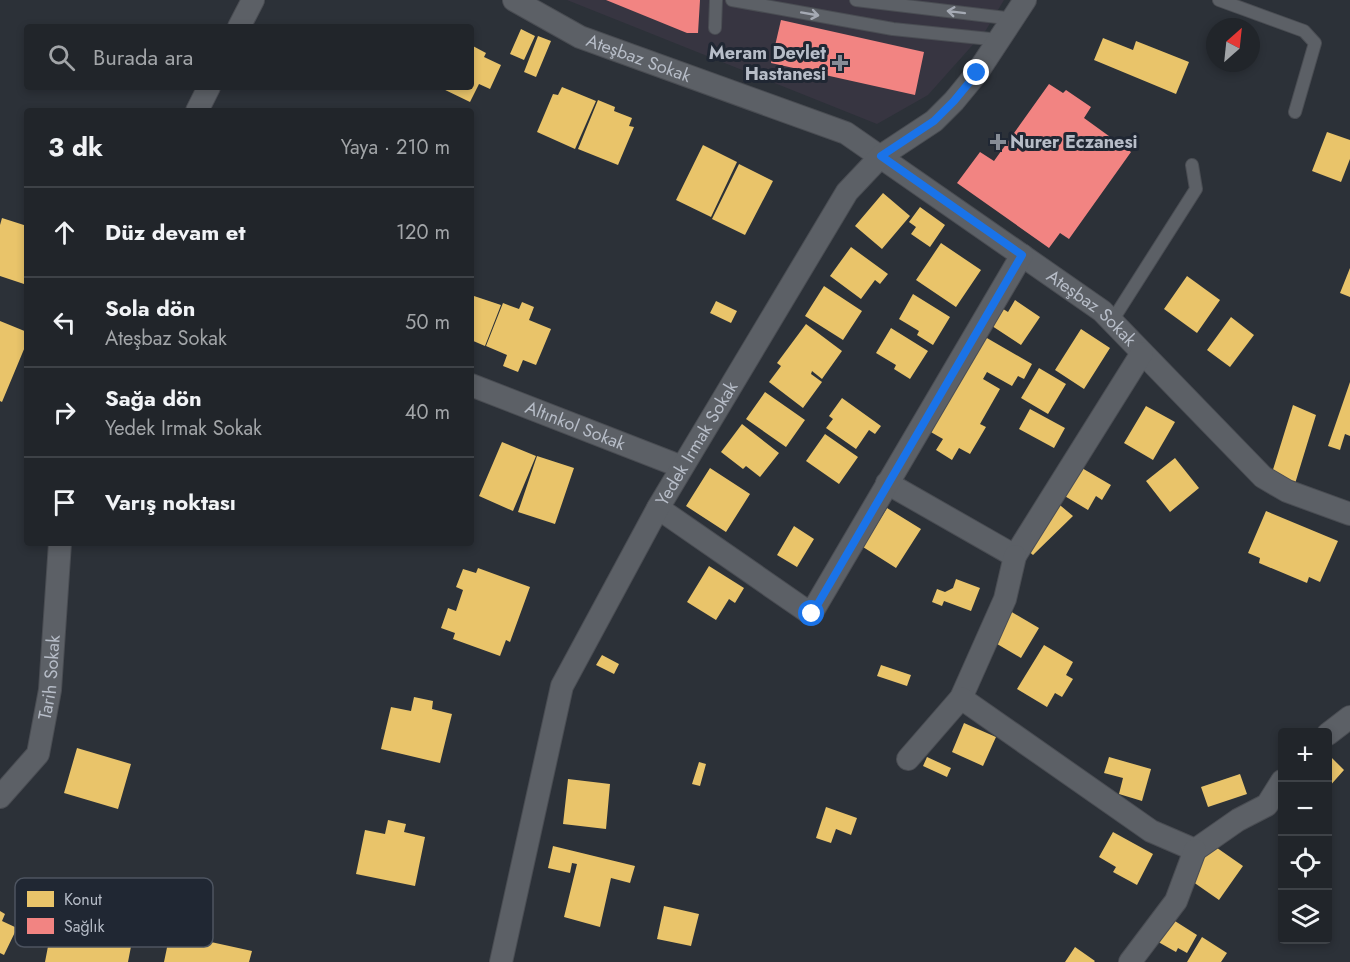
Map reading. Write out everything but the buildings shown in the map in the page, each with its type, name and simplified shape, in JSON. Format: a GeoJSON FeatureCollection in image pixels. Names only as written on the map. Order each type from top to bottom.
{"type":"FeatureCollection","features":[{"type":"Feature","properties":{"kind":"street"},"geometry":{"type":"LineString","coordinates":[[241,24],[253,0]]}},
{"type":"Feature","properties":{"kind":"street","name":"Ateşbaz Sokak"},"geometry":{"type":"LineString","coordinates":[[514,0],[580,37],[846,133],[1102,311],[1263,477],[1287,491],[1350,514]]}},
{"type":"Feature","properties":{"kind":"street","name":"Yedek Irmak Sokak"},"geometry":{"type":"LineString","coordinates":[[501,962],[562,686],[658,508],[847,192],[881,156],[934,121],[954,101],[1000,40],[1019,9]]}},
{"type":"Feature","properties":{"kind":"street"},"geometry":{"type":"LineString","coordinates":[[198,108],[208,90]]}},
{"type":"Feature","properties":{"kind":"street"},"geometry":{"type":"LineString","coordinates":[[658,508],[812,614],[1022,255]]}},
{"type":"Feature","properties":{"kind":"street"},"geometry":{"type":"LineString","coordinates":[[908,759],[961,698],[1005,599],[1015,556],[1142,353]]}},
{"type":"Feature","properties":{"kind":"street","name":"Altınkol Sokak"},"geometry":{"type":"LineString","coordinates":[[474,386],[682,467]]}},
{"type":"Feature","properties":{"kind":"street"},"geometry":{"type":"LineString","coordinates":[[887,483],[1015,556]]}},
{"type":"Feature","properties":{"kind":"street","name":"Tarih Sokak"},"geometry":{"type":"LineString","coordinates":[[0,797],[38,754],[50,690],[60,546]]}},
{"type":"Feature","properties":{"kind":"street"},"geometry":{"type":"LineString","coordinates":[[961,698],[1151,831],[1195,850]]}},
{"type":"Feature","properties":{"kind":"street"},"geometry":{"type":"LineString","coordinates":[[1332,731],[1350,717]]}},
{"type":"Feature","properties":{"kind":"street"},"geometry":{"type":"LineString","coordinates":[[1130,962],[1176,901],[1195,850],[1238,820],[1267,805],[1281,782]]}},
{"type":"Feature","properties":{"kind":"lane"},"geometry":{"type":"LineString","coordinates":[[715,28],[716,0]]}},
{"type":"Feature","properties":{"kind":"lane"},"geometry":{"type":"LineString","coordinates":[[732,0],[924,33],[1000,40]]}},
{"type":"Feature","properties":{"kind":"lane"},"geometry":{"type":"LineString","coordinates":[[856,22],[856,0],[1019,9]]}},
{"type":"Feature","properties":{"kind":"lane"},"geometry":{"type":"LineString","coordinates":[[1219,0],[1304,31],[1315,43],[1295,112]]}},
{"type":"Feature","properties":{"kind":"lane"},"geometry":{"type":"LineString","coordinates":[[1112,321],[1196,189],[1192,165]]}},
{"type":"Feature","properties":{"kind":"shaded area","name":"Meram Devlet Hastanesi"},"geometry":{"type":"Polygon","coordinates":[[[567,0],[1004,0],[986,30],[928,95],[877,124],[567,0]]]}},
{"type":"Feature","properties":{"kind":"place","name":"Meram Devlet Hastanesi"},"geometry":{"type":"Point","coordinates":[840,63]}},
{"type":"Feature","properties":{"kind":"place","name":"Nurer Eczanesi"},"geometry":{"type":"Point","coordinates":[998,142]}},
{"type":"Feature","properties":{"kind":"route"},"geometry":{"type":"LineString","coordinates":[[812,614],[1022,255],[881,156],[934,121],[977,73]]}}]}
